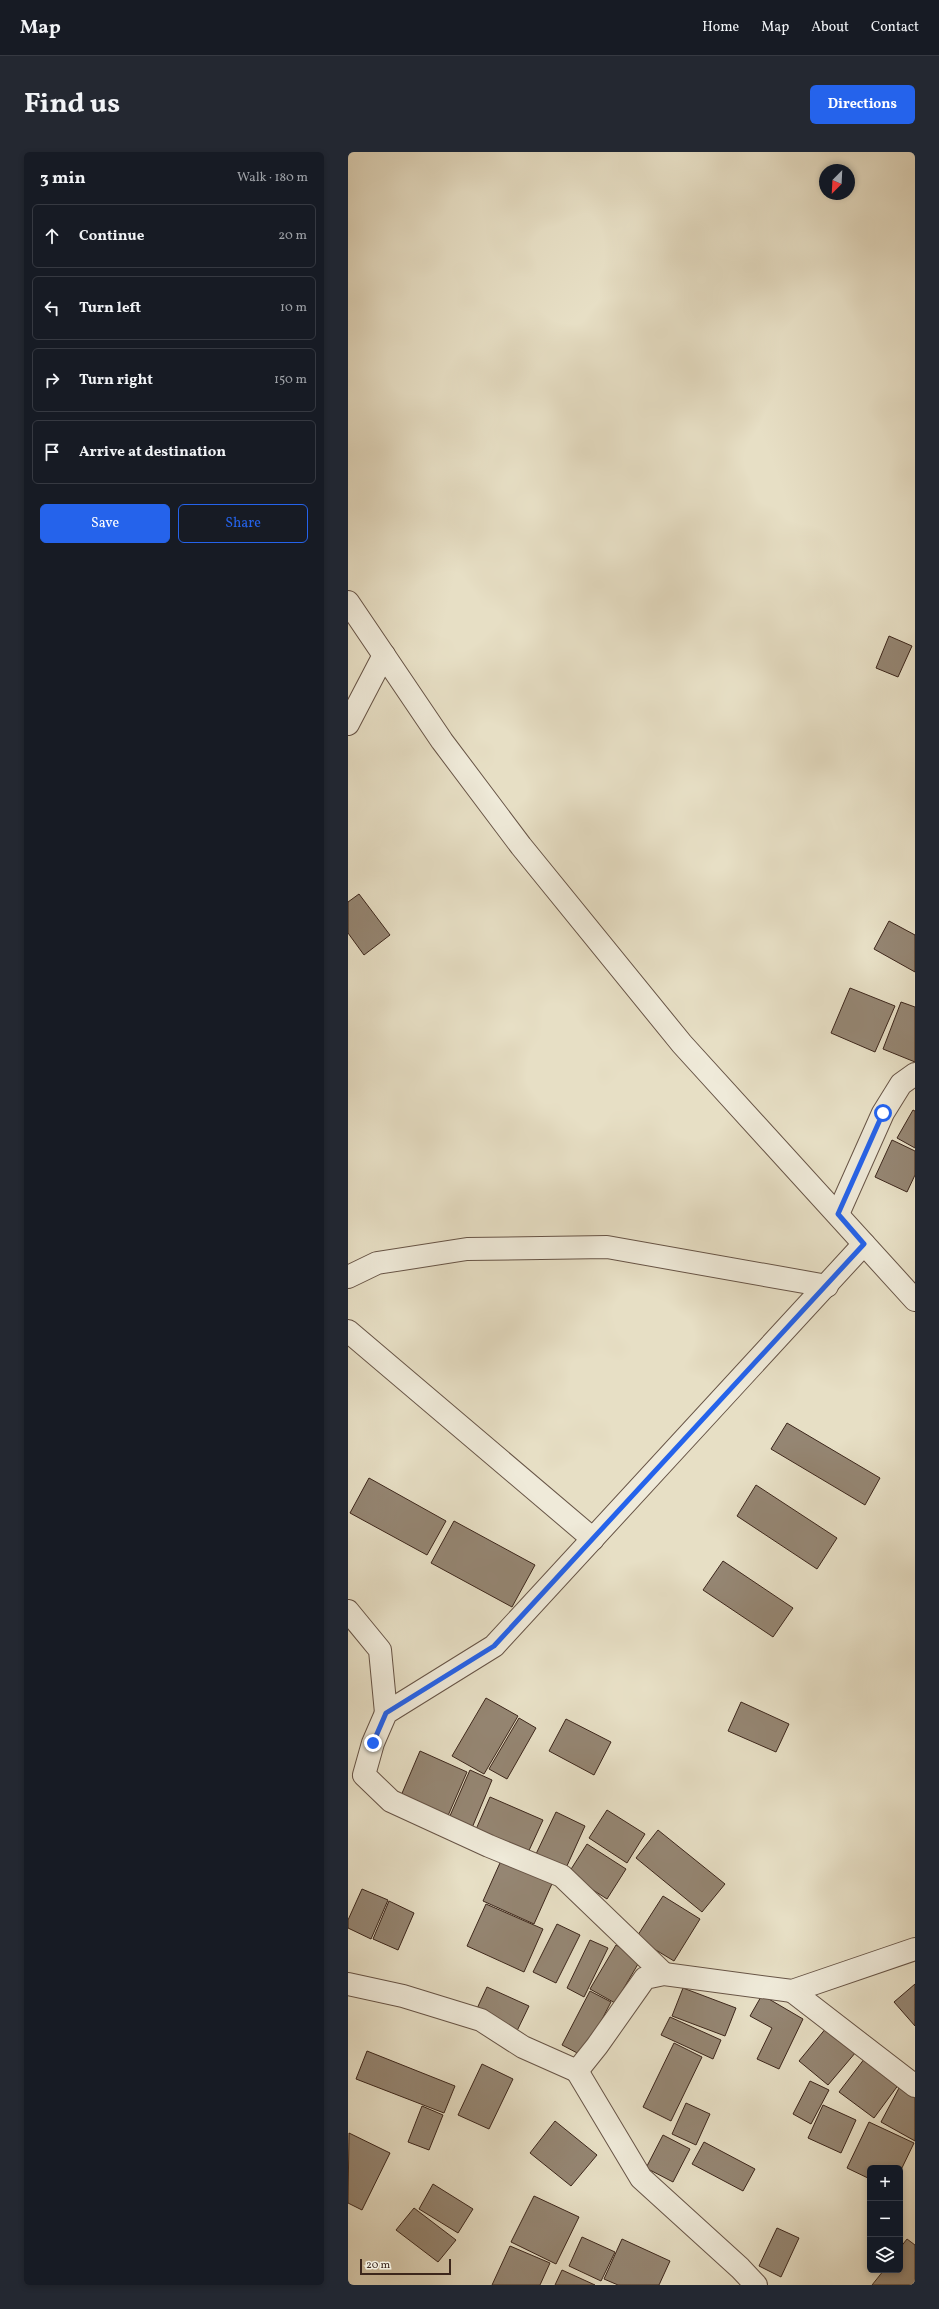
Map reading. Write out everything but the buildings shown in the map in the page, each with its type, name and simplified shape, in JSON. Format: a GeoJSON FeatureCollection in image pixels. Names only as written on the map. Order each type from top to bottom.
{"type":"FeatureCollection","features":[{"type":"Feature","properties":{"kind":"street"},"geometry":{"type":"LineString","coordinates":[[348,602],[442,741],[521,846],[672,1032],[915,1300]]}},
{"type":"Feature","properties":{"kind":"street"},"geometry":{"type":"LineString","coordinates":[[348,724],[384,655]]}},
{"type":"Feature","properties":{"kind":"street"},"geometry":{"type":"LineString","coordinates":[[838,1214],[883,1113],[901,1084],[915,1074]]}},
{"type":"Feature","properties":{"kind":"street"},"geometry":{"type":"LineString","coordinates":[[386,1713],[494,1646],[827,1286],[864,1244]]}},
{"type":"Feature","properties":{"kind":"street"},"geometry":{"type":"LineString","coordinates":[[348,1276],[378,1263],[467,1249],[608,1247],[827,1286]]}},
{"type":"Feature","properties":{"kind":"street"},"geometry":{"type":"LineString","coordinates":[[348,1331],[593,1539]]}},
{"type":"Feature","properties":{"kind":"street"},"geometry":{"type":"LineString","coordinates":[[348,1611],[380,1650],[386,1713],[373,1743],[364,1775],[391,1801],[489,1846],[562,1876],[664,1974]]}},
{"type":"Feature","properties":{"kind":"street"},"geometry":{"type":"LineString","coordinates":[[577,2071],[646,1978],[664,1974],[792,1991],[915,1949]]}},
{"type":"Feature","properties":{"kind":"street"},"geometry":{"type":"LineString","coordinates":[[348,1984],[403,1996],[481,2020],[523,2047],[577,2071],[641,2178],[740,2268],[756,2285]]}},
{"type":"Feature","properties":{"kind":"street"},"geometry":{"type":"LineString","coordinates":[[792,1991],[915,2086]]}},
{"type":"Feature","properties":{"kind":"route"},"geometry":{"type":"LineString","coordinates":[[373,1743],[386,1713],[494,1646],[827,1286],[864,1244],[838,1214],[883,1113]]}}]}
